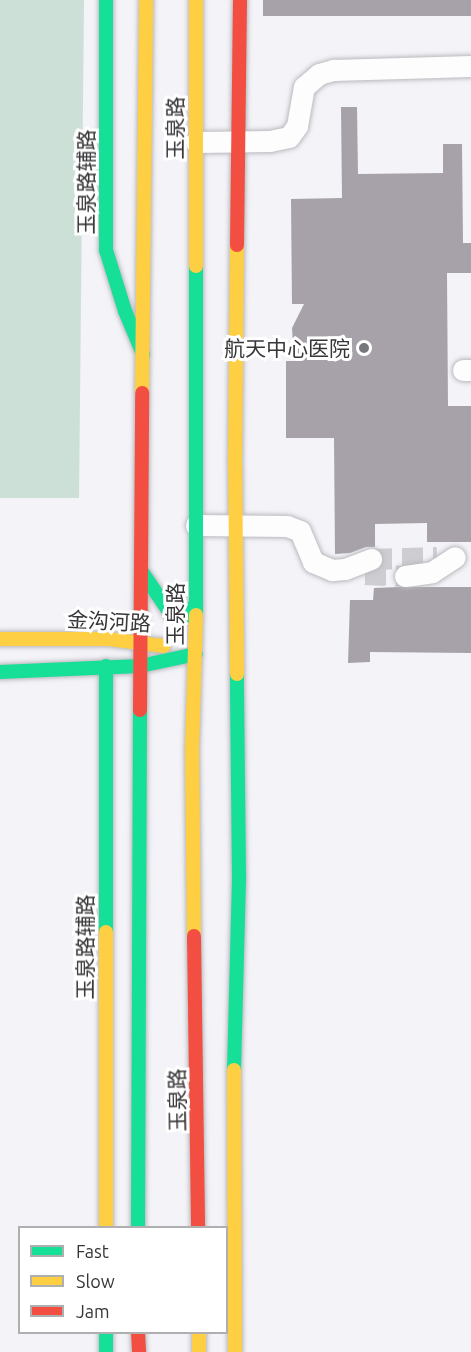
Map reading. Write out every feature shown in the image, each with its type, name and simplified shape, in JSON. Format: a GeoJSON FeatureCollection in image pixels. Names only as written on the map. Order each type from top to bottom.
{"type":"FeatureCollection","features":[{"type":"Feature","properties":{"kind":"street","name":"玉泉路辅路"},"geometry":{"type":"LineString","coordinates":[[106,0],[106,250],[125,311],[144,356]]}},
{"type":"Feature","properties":{"kind":"street","name":"玉泉路"},"geometry":{"type":"LineString","coordinates":[[138,1226],[140,641],[146,0]]}},
{"type":"Feature","properties":{"kind":"street","name":"玉泉路"},"geometry":{"type":"LineString","coordinates":[[196,0],[196,654],[192,750],[198,1226]]}},
{"type":"Feature","properties":{"kind":"street"},"geometry":{"type":"LineString","coordinates":[[235,1352],[233,1104],[239,878],[235,525],[240,0]]}},
{"type":"Feature","properties":{"kind":"street"},"geometry":{"type":"LineString","coordinates":[[196,142],[281,140],[289,136],[297,126],[304,87],[319,74],[333,70],[471,66]]}},
{"type":"Feature","properties":{"kind":"street"},"geometry":{"type":"LineString","coordinates":[[196,525],[287,526],[300,531],[313,562],[332,570],[360,567]]}},
{"type":"Feature","properties":{"kind":"street"},"geometry":{"type":"LineString","coordinates":[[405,576],[432,572],[454,557]]}},
{"type":"Feature","properties":{"kind":"street"},"geometry":{"type":"LineString","coordinates":[[142,572],[170,613],[186,616],[196,604]]}},
{"type":"Feature","properties":{"kind":"street","name":"金沟河路"},"geometry":{"type":"LineString","coordinates":[[0,639],[140,641],[196,654]]}},
{"type":"Feature","properties":{"kind":"street","name":"金沟河路"},"geometry":{"type":"LineString","coordinates":[[0,672],[140,666],[196,654]]}},
{"type":"Feature","properties":{"kind":"street","name":"玉泉路辅路"},"geometry":{"type":"LineString","coordinates":[[106,666],[106,1226]]}},
{"type":"Feature","properties":{"kind":"street"},"geometry":{"type":"LineString","coordinates":[[140,778],[155,765]]}},
{"type":"Feature","properties":{"kind":"street"},"geometry":{"type":"LineString","coordinates":[[176,769],[194,796]]}},
{"type":"Feature","properties":{"kind":"street"},"geometry":{"type":"LineString","coordinates":[[198,1106],[210,1136]]}},
{"type":"Feature","properties":{"kind":"street"},"geometry":{"type":"LineString","coordinates":[[222,1166],[234,1196]]}},
{"type":"Feature","properties":{"kind":"street"},"geometry":{"type":"LineString","coordinates":[[106,1334],[106,1352]]}},
{"type":"Feature","properties":{"kind":"street"},"geometry":{"type":"LineString","coordinates":[[125,1352],[130,1334]]}},
{"type":"Feature","properties":{"kind":"street"},"geometry":{"type":"LineString","coordinates":[[138,1334],[139,1352]]}},
{"type":"Feature","properties":{"kind":"street"},"geometry":{"type":"LineString","coordinates":[[199,1334],[199,1352]]}},
{"type":"Feature","properties":{"kind":"green space"},"geometry":{"type":"Polygon","coordinates":[[[0,0],[84,0],[79,498],[0,498],[0,0]]]}},
{"type":"Feature","properties":{"kind":"building"},"geometry":{"type":"Polygon","coordinates":[[[263,0],[471,0],[471,16],[263,16],[263,0]]]}},
{"type":"Feature","properties":{"kind":"building"},"geometry":{"type":"Polygon","coordinates":[[[341,107],[357,107],[358,174],[443,173],[443,144],[462,144],[463,243],[471,243],[471,273],[447,273],[448,406],[471,406],[471,542],[427,542],[427,523],[375,524],[375,547],[335,554],[334,438],[286,438],[286,361],[294,361],[292,328],[304,304],[292,304],[291,199],[342,198],[341,107]]]}},
{"type":"Feature","properties":{"kind":"building"},"geometry":{"type":"Polygon","coordinates":[[[471,587],[471,653],[370,652],[370,662],[348,663],[350,600],[373,600],[374,588],[471,587]]]}},
{"type":"Feature","properties":{"kind":"tunnel"},"geometry":{"type":"LineString","coordinates":[[371,559],[437,557]]}},
{"type":"Feature","properties":{"kind":"tunnel"},"geometry":{"type":"LineString","coordinates":[[365,574],[405,576]]}},
{"type":"Feature","properties":{"kind":"traffic: fast"},"geometry":{"type":"LineString","coordinates":[[106,0],[106,250],[125,311],[143,354]]}},
{"type":"Feature","properties":{"kind":"traffic: fast"},"geometry":{"type":"LineString","coordinates":[[196,266],[196,615]]}},
{"type":"Feature","properties":{"kind":"traffic: fast"},"geometry":{"type":"LineString","coordinates":[[142,572],[170,613],[186,616],[196,604]]}},
{"type":"Feature","properties":{"kind":"traffic: fast"},"geometry":{"type":"LineString","coordinates":[[0,672],[140,666],[196,654]]}},
{"type":"Feature","properties":{"kind":"traffic: fast"},"geometry":{"type":"LineString","coordinates":[[106,666],[106,932]]}},
{"type":"Feature","properties":{"kind":"traffic: fast"},"geometry":{"type":"LineString","coordinates":[[234,1070],[239,878],[237,674]]}},
{"type":"Feature","properties":{"kind":"traffic: fast"},"geometry":{"type":"LineString","coordinates":[[138,1226],[140,710]]}},
{"type":"Feature","properties":{"kind":"traffic: fast"},"geometry":{"type":"LineString","coordinates":[[106,1334],[106,1352]]}},
{"type":"Feature","properties":{"kind":"traffic: slow"},"geometry":{"type":"LineString","coordinates":[[142,393],[146,0]]}},
{"type":"Feature","properties":{"kind":"traffic: slow"},"geometry":{"type":"LineString","coordinates":[[196,0],[196,266]]}},
{"type":"Feature","properties":{"kind":"traffic: slow"},"geometry":{"type":"LineString","coordinates":[[237,245],[235,465],[237,674]]}},
{"type":"Feature","properties":{"kind":"traffic: slow"},"geometry":{"type":"LineString","coordinates":[[194,936],[192,750],[196,615]]}},
{"type":"Feature","properties":{"kind":"traffic: slow"},"geometry":{"type":"LineString","coordinates":[[0,639],[109,639],[164,646]]}},
{"type":"Feature","properties":{"kind":"traffic: slow"},"geometry":{"type":"LineString","coordinates":[[106,932],[106,1226]]}},
{"type":"Feature","properties":{"kind":"traffic: slow"},"geometry":{"type":"LineString","coordinates":[[234,1070],[235,1352]]}},
{"type":"Feature","properties":{"kind":"traffic: slow"},"geometry":{"type":"LineString","coordinates":[[199,1334],[199,1352]]}},
{"type":"Feature","properties":{"kind":"traffic: jam"},"geometry":{"type":"LineString","coordinates":[[237,245],[240,0]]}},
{"type":"Feature","properties":{"kind":"traffic: jam"},"geometry":{"type":"LineString","coordinates":[[140,710],[142,393]]}},
{"type":"Feature","properties":{"kind":"traffic: jam"},"geometry":{"type":"LineString","coordinates":[[194,936],[198,1226]]}},
{"type":"Feature","properties":{"kind":"traffic: jam"},"geometry":{"type":"LineString","coordinates":[[138,1334],[139,1352]]}},
{"type":"Feature","properties":{"kind":"place","name":"航天中心医院"},"geometry":{"type":"Point","coordinates":[364,348]}}]}
